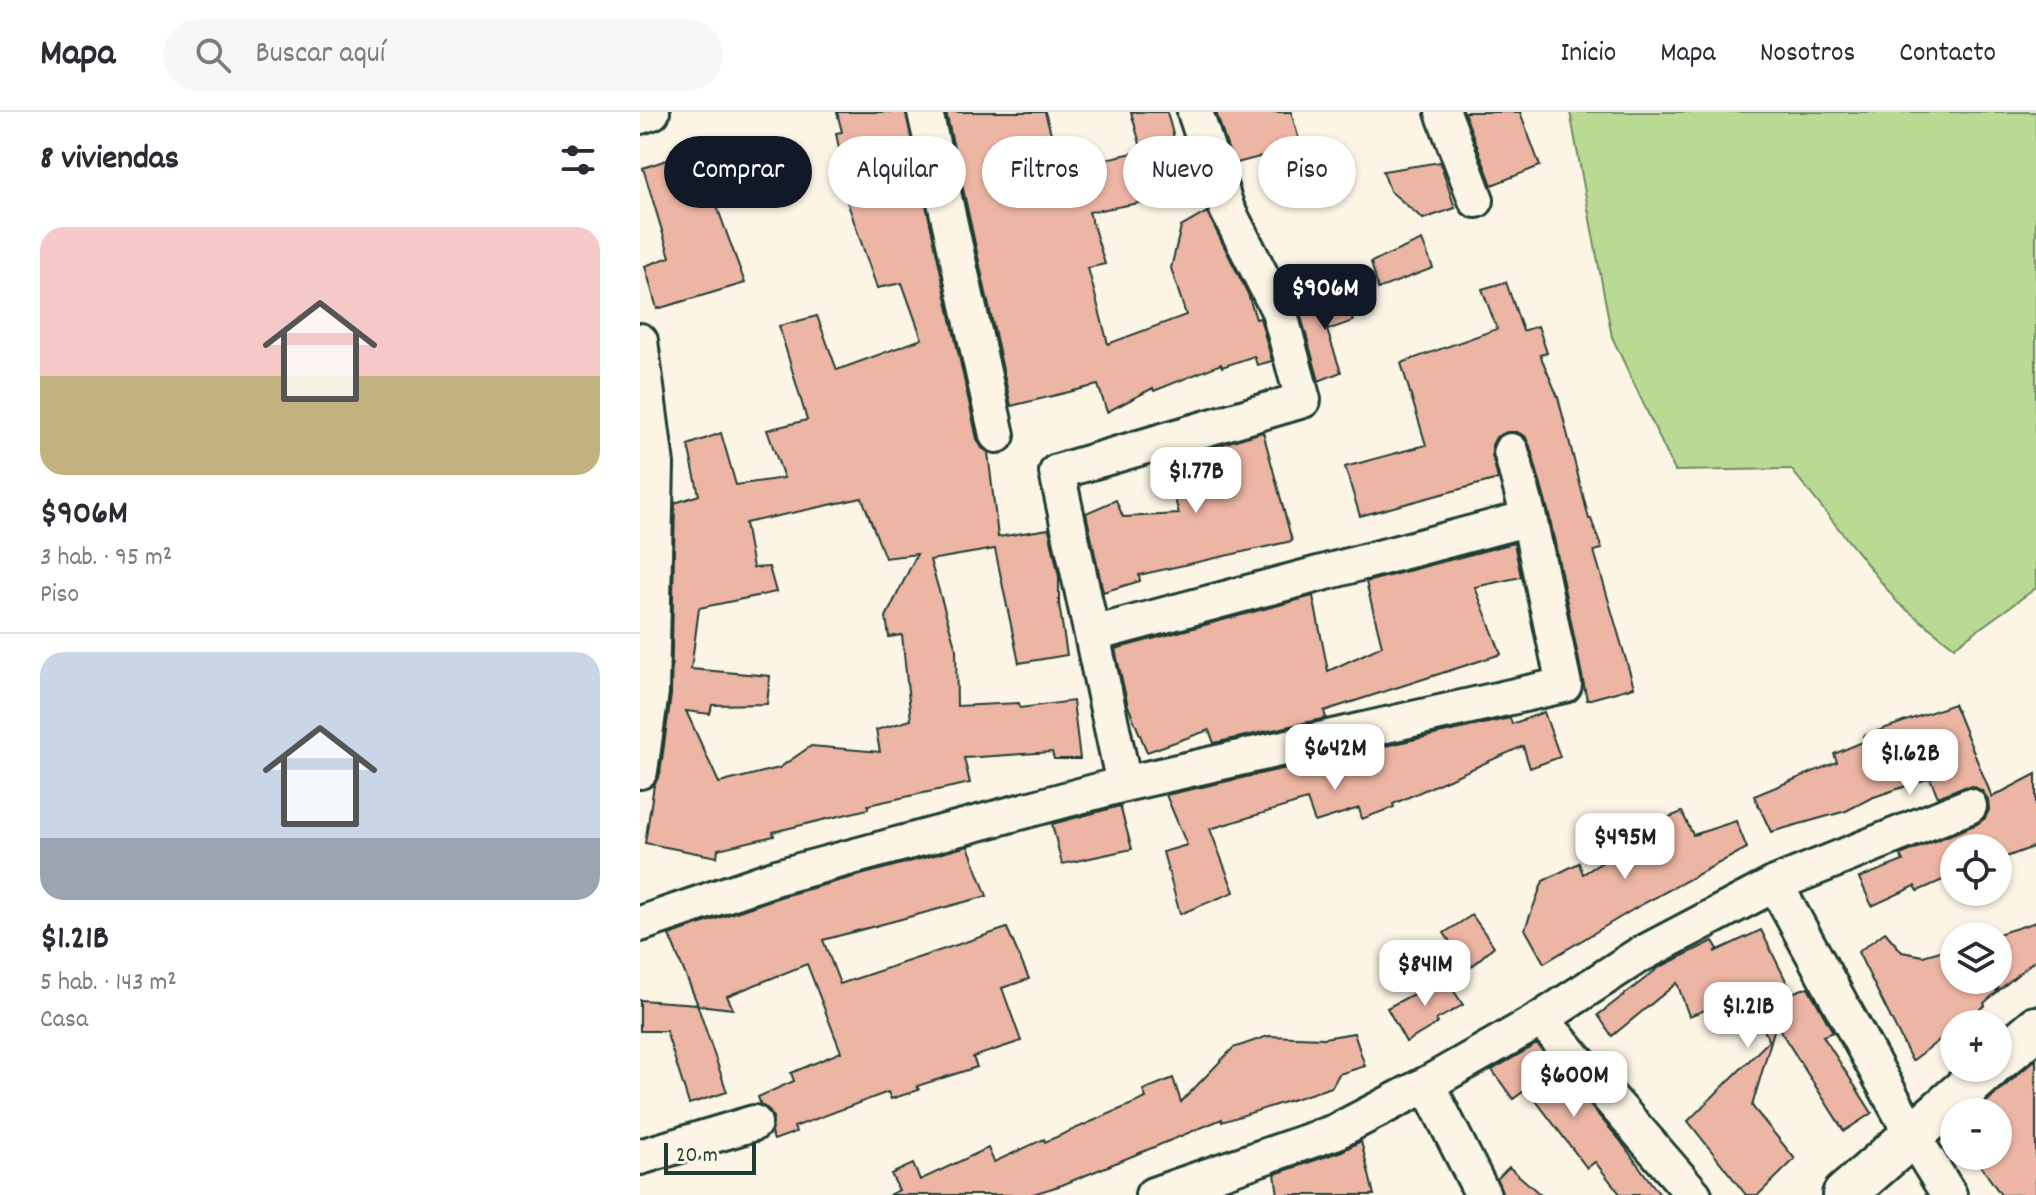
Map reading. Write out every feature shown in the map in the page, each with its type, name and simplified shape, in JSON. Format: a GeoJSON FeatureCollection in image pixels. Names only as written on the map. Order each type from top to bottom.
{"type":"FeatureCollection","features":[{"type":"Feature","properties":{"kind":"main road"},"geometry":{"type":"LineString","coordinates":[[2012,1048],[2036,1028]]}},
{"type":"Feature","properties":{"kind":"main road"},"geometry":{"type":"LineString","coordinates":[[1844,1195],[1972,1082]]}},
{"type":"Feature","properties":{"kind":"street"},"geometry":{"type":"LineString","coordinates":[[640,116],[652,112]]}},
{"type":"Feature","properties":{"kind":"street"},"geometry":{"type":"LineString","coordinates":[[925,112],[997,435]]}},
{"type":"Feature","properties":{"kind":"street"},"geometry":{"type":"LineString","coordinates":[[1124,784],[1057,472],[1303,400],[1279,311],[1227,209],[1195,112]]}},
{"type":"Feature","properties":{"kind":"street"},"geometry":{"type":"LineString","coordinates":[[1443,112],[1476,200]]}},
{"type":"Feature","properties":{"kind":"street"},"geometry":{"type":"LineString","coordinates":[[640,341],[656,464],[651,692],[640,771]]}},
{"type":"Feature","properties":{"kind":"street"},"geometry":{"type":"LineString","coordinates":[[640,924],[777,877],[1124,784],[1564,685],[1529,518],[1511,451]]}},
{"type":"Feature","properties":{"kind":"street"},"geometry":{"type":"LineString","coordinates":[[1093,634],[1529,518]]}},
{"type":"Feature","properties":{"kind":"street"},"geometry":{"type":"LineString","coordinates":[[1153,1195],[1335,1132],[1541,1019],[1636,957],[1775,884],[1969,806]]}},
{"type":"Feature","properties":{"kind":"street"},"geometry":{"type":"LineString","coordinates":[[1775,884],[1911,1133],[1949,1195]]}},
{"type":"Feature","properties":{"kind":"street"},"geometry":{"type":"LineString","coordinates":[[1541,1019],[1694,1195]]}},
{"type":"Feature","properties":{"kind":"street"},"geometry":{"type":"LineString","coordinates":[[1427,1084],[1483,1195]]}},
{"type":"Feature","properties":{"kind":"street"},"geometry":{"type":"LineString","coordinates":[[640,1157],[754,1123]]}},
{"type":"Feature","properties":{"kind":"green space"},"geometry":{"type":"Polygon","coordinates":[[[1570,112],[2036,112],[2036,588],[1954,647],[1898,603],[1791,469],[1675,471],[1612,337],[1570,112]]]}},
{"type":"Feature","properties":{"kind":"building"},"geometry":{"type":"Polygon","coordinates":[[[837,112],[906,112],[911,136],[837,136],[836,133],[842,132],[837,112]]]}},
{"type":"Feature","properties":{"kind":"building"},"geometry":{"type":"Polygon","coordinates":[[[946,112],[1045,112],[1052,136],[982,136],[982,208],[1107,208],[1107,159],[1123,155],[1123,206],[1089,212],[1105,264],[1088,268],[1108,344],[1186,315],[1171,268],[1181,227],[1207,212],[1248,294],[1256,319],[1260,318],[1272,361],[1257,365],[1254,356],[1222,367],[1221,364],[1154,391],[1153,388],[1107,412],[1098,385],[1011,406],[966,202],[966,136],[951,136],[946,112]]]}},
{"type":"Feature","properties":{"kind":"building"},"geometry":{"type":"Polygon","coordinates":[[[1131,112],[1167,112],[1173,136],[1138,136],[1131,112]]]}},
{"type":"Feature","properties":{"kind":"building"},"geometry":{"type":"Polygon","coordinates":[[[1216,112],[1291,112],[1298,136],[1258,136],[1258,157],[1242,162],[1242,136],[1224,136],[1216,112]]]}},
{"type":"Feature","properties":{"kind":"building"},"geometry":{"type":"Polygon","coordinates":[[[1464,112],[1520,112],[1540,166],[1492,185],[1464,112]]]}},
{"type":"Feature","properties":{"kind":"building"},"geometry":{"type":"Polygon","coordinates":[[[664,161],[664,208],[717,208],[745,283],[657,309],[645,266],[670,257],[643,168],[664,161]]]}},
{"type":"Feature","properties":{"kind":"building"},"geometry":{"type":"Polygon","coordinates":[[[1440,162],[1455,208],[1423,219],[1390,191],[1383,171],[1440,162]]]}},
{"type":"Feature","properties":{"kind":"building"},"geometry":{"type":"Polygon","coordinates":[[[849,208],[927,208],[977,439],[988,452],[998,537],[1049,529],[1059,577],[1059,604],[1067,655],[1019,663],[995,549],[930,560],[956,649],[957,706],[1019,703],[1020,708],[1073,701],[1080,759],[1054,759],[1052,752],[964,758],[970,783],[868,805],[868,809],[773,832],[774,836],[718,849],[717,857],[645,843],[654,785],[660,774],[671,695],[675,503],[699,495],[688,445],[721,433],[736,485],[784,478],[767,430],[807,420],[779,326],[817,316],[837,370],[922,339],[902,283],[877,288],[849,208]],[[862,498],[745,523],[753,568],[769,567],[776,592],[699,608],[691,669],[770,676],[767,704],[712,705],[710,714],[686,711],[719,783],[779,768],[811,746],[880,752],[876,730],[911,720],[902,635],[889,637],[886,617],[917,554],[885,558],[862,498]]]}},
{"type":"Feature","properties":{"kind":"building"},"geometry":{"type":"Polygon","coordinates":[[[1422,240],[1433,268],[1378,289],[1371,262],[1422,240]]]}},
{"type":"Feature","properties":{"kind":"building"},"geometry":{"type":"Polygon","coordinates":[[[1506,282],[1523,331],[1538,326],[1547,353],[1540,355],[1558,397],[1589,519],[1602,549],[1594,551],[1634,687],[1587,700],[1549,514],[1525,436],[1507,432],[1496,437],[1492,455],[1498,479],[1360,516],[1345,467],[1426,445],[1401,363],[1497,329],[1482,289],[1506,282]]]}},
{"type":"Feature","properties":{"kind":"building"},"geometry":{"type":"Polygon","coordinates":[[[1343,293],[1353,321],[1327,330],[1341,372],[1319,381],[1299,309],[1343,293]]]}},
{"type":"Feature","properties":{"kind":"building"},"geometry":{"type":"Polygon","coordinates":[[[1263,432],[1292,541],[1139,575],[1140,581],[1103,592],[1086,513],[1116,500],[1123,517],[1179,514],[1165,461],[1263,432]]]}},
{"type":"Feature","properties":{"kind":"building"},"geometry":{"type":"Polygon","coordinates":[[[1514,543],[1521,577],[1475,587],[1501,654],[1324,711],[1326,718],[1214,743],[1209,730],[1147,752],[1128,706],[1115,649],[1313,596],[1328,671],[1382,646],[1366,582],[1514,543]]]}},
{"type":"Feature","properties":{"kind":"building"},"geometry":{"type":"Polygon","coordinates":[[[1954,704],[1992,797],[2036,774],[2036,846],[2012,855],[2012,834],[1952,834],[1985,818],[1989,810],[1988,799],[1973,786],[1938,797],[1930,778],[1871,798],[1846,811],[1771,832],[1754,796],[1837,762],[1834,754],[1865,741],[1863,736],[1954,704]]]}},
{"type":"Feature","properties":{"kind":"building"},"geometry":{"type":"Polygon","coordinates":[[[1544,712],[1560,757],[1530,768],[1523,746],[1362,819],[1359,808],[1315,822],[1307,800],[1210,829],[1234,892],[1180,914],[1163,852],[1187,845],[1166,795],[1510,718],[1512,724],[1544,712]]]}},
{"type":"Feature","properties":{"kind":"building"},"geometry":{"type":"Polygon","coordinates":[[[1120,806],[1132,849],[1062,864],[1052,824],[1120,806]]]}},
{"type":"Feature","properties":{"kind":"building"},"geometry":{"type":"Polygon","coordinates":[[[1682,812],[1693,835],[1736,821],[1747,848],[1639,906],[1544,963],[1525,929],[1543,881],[1579,863],[1583,874],[1627,847],[1623,838],[1627,837],[1626,834],[1682,812]]]}},
{"type":"Feature","properties":{"kind":"building"},"geometry":{"type":"Polygon","coordinates":[[[1940,839],[1940,881],[1918,891],[1915,886],[1872,906],[1859,878],[1903,861],[1900,855],[1940,839]]]}},
{"type":"Feature","properties":{"kind":"building"},"geometry":{"type":"Polygon","coordinates":[[[968,846],[987,896],[823,940],[840,984],[1007,928],[1029,979],[1002,988],[1021,1041],[973,1057],[977,1067],[917,1086],[919,1090],[891,1099],[888,1092],[794,1127],[796,1132],[774,1140],[771,1132],[773,1117],[758,1097],[794,1081],[791,1073],[841,1052],[807,964],[727,996],[733,1009],[698,1005],[669,935],[783,896],[968,846]]]}},
{"type":"Feature","properties":{"kind":"building"},"geometry":{"type":"Polygon","coordinates":[[[1472,915],[1494,946],[1469,969],[1444,933],[1472,915]]]}},
{"type":"Feature","properties":{"kind":"building"},"geometry":{"type":"Polygon","coordinates":[[[2036,922],[2036,959],[2012,979],[2012,930],[2036,922]]]}},
{"type":"Feature","properties":{"kind":"building"},"geometry":{"type":"Polygon","coordinates":[[[1761,930],[1792,993],[1808,987],[1833,1032],[1823,1036],[1872,1113],[1844,1131],[1776,1024],[1752,1106],[1795,1159],[1758,1195],[1746,1195],[1688,1121],[1769,1041],[1749,995],[1719,1010],[1716,1006],[1689,1016],[1677,983],[1612,1036],[1598,1015],[1660,967],[1713,941],[1718,949],[1714,952],[1761,930]]]}},
{"type":"Feature","properties":{"kind":"building"},"geometry":{"type":"Polygon","coordinates":[[[1885,932],[1902,952],[1923,956],[1940,951],[1940,994],[1995,994],[1979,1010],[1940,1010],[1940,1040],[1912,1061],[1858,952],[1885,932]]]}},
{"type":"Feature","properties":{"kind":"building"},"geometry":{"type":"Polygon","coordinates":[[[1442,973],[1463,1005],[1406,1042],[1387,1008],[1419,991],[1442,973]]]}},
{"type":"Feature","properties":{"kind":"building"},"geometry":{"type":"Polygon","coordinates":[[[640,1000],[697,1004],[727,1092],[689,1104],[666,1031],[640,1031],[640,1000]]]}},
{"type":"Feature","properties":{"kind":"building"},"geometry":{"type":"Polygon","coordinates":[[[1354,1033],[1365,1066],[1339,1074],[1332,1087],[1222,1122],[1222,1119],[1062,1185],[1030,1195],[889,1195],[899,1190],[891,1174],[913,1164],[920,1180],[988,1148],[994,1162],[1146,1098],[1143,1090],[1173,1078],[1181,1102],[1233,1048],[1268,1036],[1324,1038],[1354,1033]]]}},
{"type":"Feature","properties":{"kind":"building"},"geometry":{"type":"Polygon","coordinates":[[[1537,1044],[1619,1139],[1660,1195],[1621,1195],[1595,1162],[1587,1168],[1527,1089],[1513,1099],[1492,1070],[1537,1044]]]}},
{"type":"Feature","properties":{"kind":"building"},"geometry":{"type":"Polygon","coordinates":[[[2036,1059],[2036,1195],[2001,1195],[1984,1170],[2012,1170],[2012,1098],[1991,1098],[2036,1059]]]}},
{"type":"Feature","properties":{"kind":"building"},"geometry":{"type":"Polygon","coordinates":[[[1361,1141],[1374,1195],[1278,1195],[1275,1174],[1342,1151],[1361,1141]]]}},
{"type":"Feature","properties":{"kind":"building"},"geometry":{"type":"Polygon","coordinates":[[[1509,1167],[1541,1195],[1503,1195],[1497,1179],[1509,1167]]]}}]}
